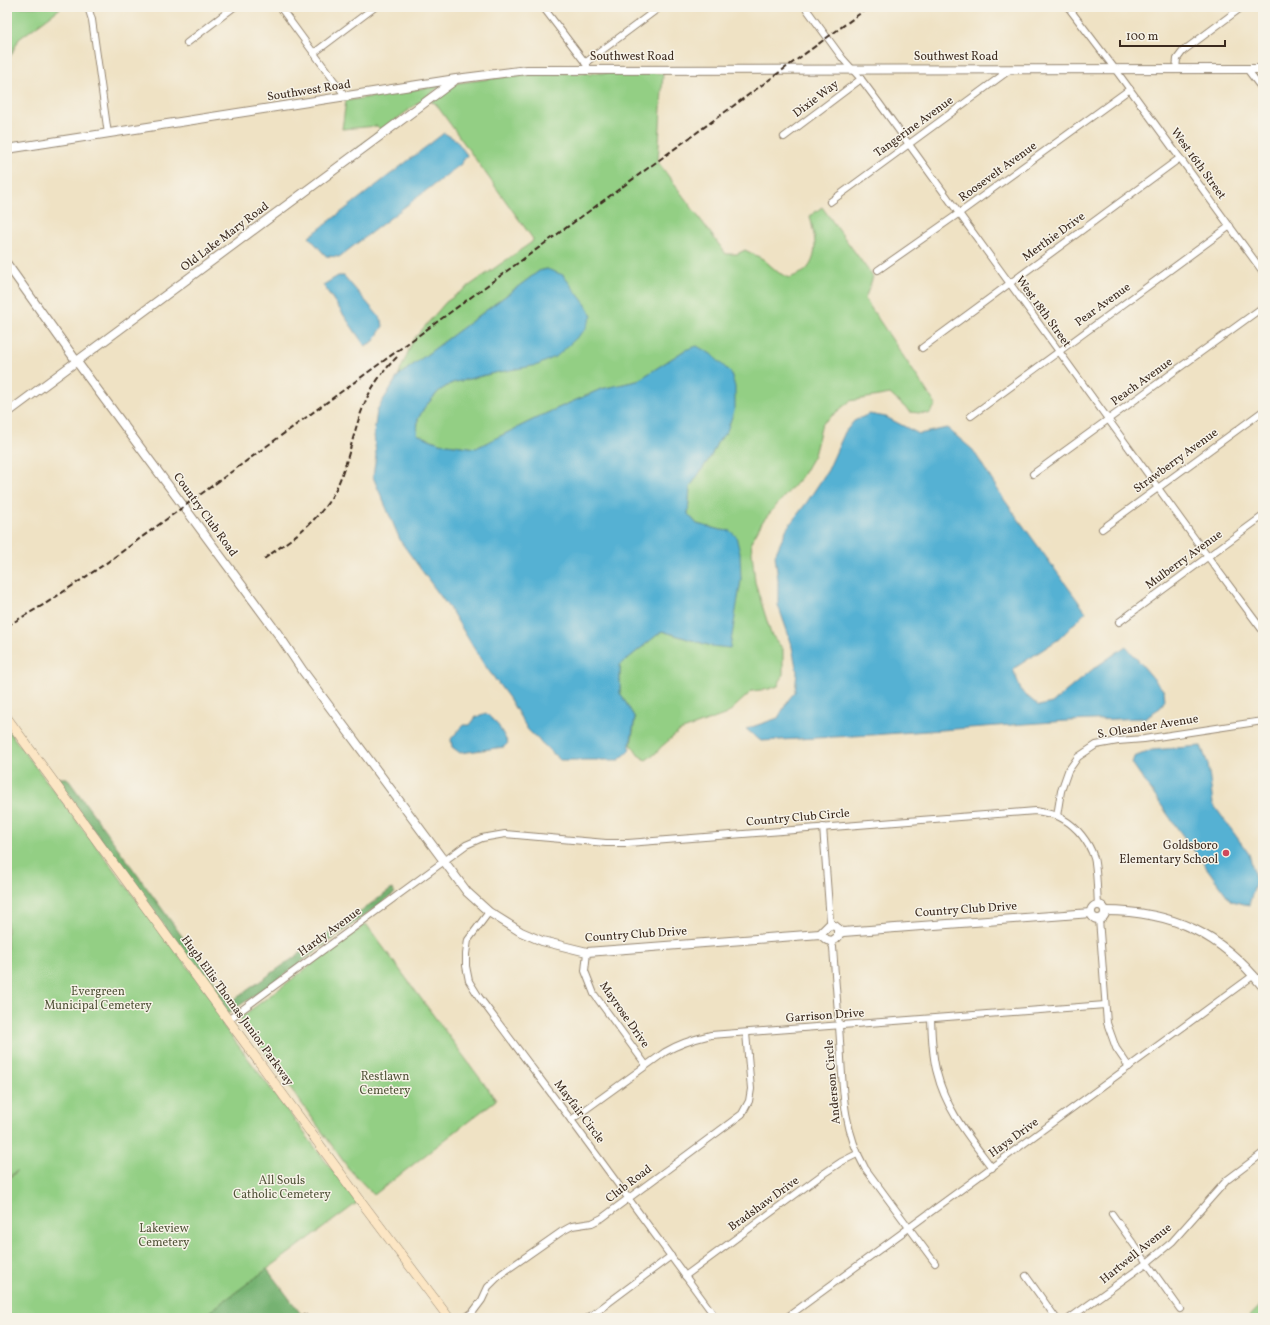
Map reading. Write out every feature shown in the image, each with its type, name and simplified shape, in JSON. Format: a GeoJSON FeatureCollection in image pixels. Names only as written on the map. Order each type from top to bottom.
{"type":"FeatureCollection","features":[{"type":"Feature","properties":{"kind":"main road","name":"Hugh Ellis Thomas Junior Parkway"},"geometry":{"type":"LineString","coordinates":[[7,718],[363,1204],[449,1318]]}},
{"type":"Feature","properties":{"kind":"street"},"geometry":{"type":"LineString","coordinates":[[88,7],[92,20],[108,134]]}},
{"type":"Feature","properties":{"kind":"street"},"geometry":{"type":"LineString","coordinates":[[187,42],[234,7]]}},
{"type":"Feature","properties":{"kind":"street"},"geometry":{"type":"LineString","coordinates":[[280,7],[346,97]]}},
{"type":"Feature","properties":{"kind":"street"},"geometry":{"type":"LineString","coordinates":[[314,52],[375,7]]}},
{"type":"Feature","properties":{"kind":"street"},"geometry":{"type":"LineString","coordinates":[[543,7],[590,69]]}},
{"type":"Feature","properties":{"kind":"street"},"geometry":{"type":"LineString","coordinates":[[585,63],[660,7]]}},
{"type":"Feature","properties":{"kind":"street","name":"West 18th Street"},"geometry":{"type":"LineString","coordinates":[[805,7],[843,60],[861,79],[908,146],[1059,351],[1158,489],[1263,630]]}},
{"type":"Feature","properties":{"kind":"street","name":"West 16th Street"},"geometry":{"type":"LineString","coordinates":[[1068,7],[1130,89],[1263,272]]}},
{"type":"Feature","properties":{"kind":"street"},"geometry":{"type":"LineString","coordinates":[[1176,69],[1177,59],[1183,51],[1242,7]]}},
{"type":"Feature","properties":{"kind":"street","name":"Tangerine Avenue"},"geometry":{"type":"LineString","coordinates":[[830,202],[1011,69]]}},
{"type":"Feature","properties":{"kind":"street"},"geometry":{"type":"LineString","coordinates":[[1248,69],[1263,90]]}},
{"type":"Feature","properties":{"kind":"street","name":"Southwest Road"},"geometry":{"type":"LineString","coordinates":[[7,149],[456,79],[527,70],[1263,69]]}},
{"type":"Feature","properties":{"kind":"street","name":"Old Lake Mary Road"},"geometry":{"type":"LineString","coordinates":[[7,413],[456,79]]}},
{"type":"Feature","properties":{"kind":"street","name":"Dixie Way"},"geometry":{"type":"LineString","coordinates":[[784,137],[861,79]]}},
{"type":"Feature","properties":{"kind":"street","name":"Roosevelt Avenue"},"geometry":{"type":"LineString","coordinates":[[878,270],[1130,89]]}},
{"type":"Feature","properties":{"kind":"street","name":"Merthie Drive"},"geometry":{"type":"LineString","coordinates":[[922,348],[1180,158]]}},
{"type":"Feature","properties":{"kind":"street","name":"Pear Avenue"},"geometry":{"type":"LineString","coordinates":[[971,416],[1230,226]]}},
{"type":"Feature","properties":{"kind":"street","name":"Country Club Road"},"geometry":{"type":"LineString","coordinates":[[7,264],[383,780]]}},
{"type":"Feature","properties":{"kind":"street","name":"Peach Avenue"},"geometry":{"type":"LineString","coordinates":[[1034,474],[1263,307]]}},
{"type":"Feature","properties":{"kind":"street","name":"Strawberry Avenue"},"geometry":{"type":"LineString","coordinates":[[1102,529],[1263,411]]}},
{"type":"Feature","properties":{"kind":"street","name":"Mulberry Avenue"},"geometry":{"type":"LineString","coordinates":[[1119,622],[1263,516]]}},
{"type":"Feature","properties":{"kind":"street","name":"S. Oleander Avenue"},"geometry":{"type":"LineString","coordinates":[[1057,816],[1061,791],[1068,771],[1078,757],[1096,745],[1263,721]]}},
{"type":"Feature","properties":{"kind":"street","name":"Country Club Drive"},"geometry":{"type":"LineString","coordinates":[[383,780],[467,892],[489,912],[521,932],[542,941],[587,952],[1091,913]]}},
{"type":"Feature","properties":{"kind":"street","name":"Country Club Circle"},"geometry":{"type":"LineString","coordinates":[[444,862],[466,845],[482,838],[505,834],[606,843],[628,843],[1036,811],[1063,818],[1075,828],[1085,840],[1094,858],[1098,904]]}},
{"type":"Feature","properties":{"kind":"street","name":"Anderson Circle"},"geometry":{"type":"LineString","coordinates":[[823,827],[845,1104],[849,1130],[857,1154],[865,1168],[935,1263]]}},
{"type":"Feature","properties":{"kind":"street","name":"Hardy Avenue"},"geometry":{"type":"LineString","coordinates":[[228,1020],[444,862]]}},
{"type":"Feature","properties":{"kind":"street"},"geometry":{"type":"LineString","coordinates":[[1098,904],[1103,906],[1105,911],[1103,917],[1099,919],[1094,918],[1091,913],[1093,907],[1098,904]]}},
{"type":"Feature","properties":{"kind":"street"},"geometry":{"type":"LineString","coordinates":[[1105,911],[1124,911],[1149,914],[1192,928],[1209,937],[1229,951],[1254,975],[1263,987]]}},
{"type":"Feature","properties":{"kind":"street","name":"Mayfair Circle"},"geometry":{"type":"LineString","coordinates":[[489,912],[468,940],[466,966],[469,981],[479,997],[716,1318]]}},
{"type":"Feature","properties":{"kind":"street"},"geometry":{"type":"LineString","coordinates":[[1099,919],[1107,1023],[1116,1048],[1129,1067]]}},
{"type":"Feature","properties":{"kind":"street","name":"Mayrose Drive"},"geometry":{"type":"LineString","coordinates":[[587,952],[585,971],[594,994],[646,1065]]}},
{"type":"Feature","properties":{"kind":"street","name":"Hays Drive"},"geometry":{"type":"LineString","coordinates":[[786,1318],[1254,975]]}},
{"type":"Feature","properties":{"kind":"street","name":"Garrison Drive"},"geometry":{"type":"LineString","coordinates":[[571,1120],[646,1065],[678,1044],[711,1035],[1105,1005]]}},
{"type":"Feature","properties":{"kind":"street"},"geometry":{"type":"LineString","coordinates":[[931,1019],[936,1072],[941,1090],[950,1110],[992,1168]]}},
{"type":"Feature","properties":{"kind":"street","name":"Club Road"},"geometry":{"type":"LineString","coordinates":[[465,1318],[473,1312],[482,1300],[488,1287],[501,1274],[561,1232],[572,1226],[592,1223],[602,1218],[742,1114],[749,1101],[751,1089],[746,1033]]}},
{"type":"Feature","properties":{"kind":"street","name":"Hartwell Avenue"},"geometry":{"type":"LineString","coordinates":[[1070,1318],[1148,1262],[1172,1242],[1227,1180],[1263,1153]]}},
{"type":"Feature","properties":{"kind":"street","name":"Bradshaw Drive"},"geometry":{"type":"LineString","coordinates":[[685,1276],[823,1174],[857,1154]]}},
{"type":"Feature","properties":{"kind":"street"},"geometry":{"type":"LineString","coordinates":[[1112,1214],[1180,1308]]}},
{"type":"Feature","properties":{"kind":"street"},"geometry":{"type":"LineString","coordinates":[[588,1318],[671,1256]]}},
{"type":"Feature","properties":{"kind":"street"},"geometry":{"type":"LineString","coordinates":[[1026,1276],[1056,1318]]}},
{"type":"Feature","properties":{"kind":"green space"},"geometry":{"type":"Polygon","coordinates":[[[7,7],[62,7],[19,39],[7,63],[7,7]]]}},
{"type":"Feature","properties":{"kind":"green space"},"geometry":{"type":"Polygon","coordinates":[[[588,73],[590,75],[592,73],[663,73],[658,162],[726,254],[737,254],[745,250],[763,259],[779,273],[790,278],[802,273],[811,263],[815,250],[810,216],[822,207],[873,277],[865,299],[936,405],[929,414],[910,412],[890,394],[850,401],[822,424],[814,455],[802,476],[763,521],[751,542],[755,582],[771,634],[783,649],[783,674],[778,686],[769,689],[752,691],[727,714],[680,731],[646,760],[638,755],[631,744],[635,718],[620,693],[620,665],[662,631],[711,646],[735,610],[741,580],[730,531],[697,524],[688,514],[690,487],[711,456],[717,443],[727,431],[685,350],[637,381],[601,389],[547,413],[476,448],[439,443],[417,434],[418,419],[424,408],[439,391],[452,383],[494,373],[547,269],[539,271],[398,376],[413,340],[446,302],[532,242],[533,239],[435,103],[431,102],[457,83],[527,74],[588,73]]]}},
{"type":"Feature","properties":{"kind":"green space"},"geometry":{"type":"Polygon","coordinates":[[[442,85],[337,164],[380,129],[377,126],[342,129],[346,101],[442,85]]]}},
{"type":"Feature","properties":{"kind":"green space"},"geometry":{"type":"Polygon","coordinates":[[[7,729],[228,1020],[222,1024],[357,1203],[201,1318],[7,1318],[7,1180],[17,1171],[7,1178],[7,729]]]}},
{"type":"Feature","properties":{"kind":"green space"},"geometry":{"type":"Polygon","coordinates":[[[56,778],[67,778],[229,1001],[232,1001],[392,889],[395,893],[266,988],[228,1013],[56,778]]]}},
{"type":"Feature","properties":{"kind":"green space","name":"Restlawn Cemetery"},"geometry":{"type":"Polygon","coordinates":[[[366,924],[496,1100],[374,1195],[349,1169],[240,1018],[366,924]]]}},
{"type":"Feature","properties":{"kind":"green space"},"geometry":{"type":"Polygon","coordinates":[[[267,1269],[301,1314],[298,1317],[299,1318],[201,1318],[267,1269]]]}},
{"type":"Feature","properties":{"kind":"green space"},"geometry":{"type":"Polygon","coordinates":[[[1263,1298],[1263,1318],[1247,1318],[1260,1305],[1263,1298]]]}},
{"type":"Feature","properties":{"kind":"water"},"geometry":{"type":"Polygon","coordinates":[[[444,133],[456,140],[467,155],[461,164],[339,257],[326,256],[309,237],[444,133]]]}},
{"type":"Feature","properties":{"kind":"water"},"geometry":{"type":"Polygon","coordinates":[[[547,269],[563,275],[586,305],[592,316],[585,330],[557,356],[538,365],[452,383],[439,391],[424,408],[418,419],[417,434],[439,443],[476,448],[547,413],[601,389],[637,381],[685,350],[697,346],[711,354],[731,373],[735,387],[735,408],[727,431],[717,443],[711,456],[690,487],[688,514],[697,524],[730,531],[736,536],[740,553],[741,580],[730,648],[711,646],[662,631],[620,665],[620,693],[635,718],[629,751],[619,760],[560,760],[528,730],[509,698],[483,663],[452,612],[401,542],[373,477],[376,455],[374,434],[377,410],[398,376],[539,271],[547,269]]]}},
{"type":"Feature","properties":{"kind":"water"},"geometry":{"type":"Polygon","coordinates":[[[338,276],[344,276],[382,320],[383,326],[374,341],[365,346],[323,285],[338,276]]]}},
{"type":"Feature","properties":{"kind":"water"},"geometry":{"type":"Polygon","coordinates":[[[869,414],[886,417],[919,434],[947,428],[973,450],[1003,498],[1086,612],[1059,639],[1013,669],[1022,692],[1039,706],[1052,703],[1093,669],[1126,646],[1164,691],[1165,700],[1160,708],[1144,718],[1067,721],[761,741],[746,729],[778,718],[795,692],[797,672],[791,642],[778,605],[778,580],[775,555],[787,528],[807,502],[828,470],[845,432],[854,421],[869,414]]]}},
{"type":"Feature","properties":{"kind":"water"},"geometry":{"type":"Polygon","coordinates":[[[486,713],[498,725],[508,743],[504,747],[460,753],[452,747],[451,739],[463,725],[470,725],[476,717],[486,713]]]}},
{"type":"Feature","properties":{"kind":"water"},"geometry":{"type":"Polygon","coordinates":[[[1201,746],[1208,764],[1213,804],[1249,854],[1256,881],[1249,905],[1231,901],[1175,825],[1132,763],[1134,757],[1152,750],[1201,746]]]}},
{"type":"Feature","properties":{"kind":"railway"},"geometry":{"type":"LineString","coordinates":[[7,626],[45,604],[105,564],[869,7]]}},
{"type":"Feature","properties":{"kind":"railway"},"geometry":{"type":"LineString","coordinates":[[264,559],[309,524],[331,498],[342,474],[367,398],[380,376],[397,357]]}},
{"type":"Feature","properties":{"kind":"place","name":"Goldsboro Elementary School"},"geometry":{"type":"Point","coordinates":[1226,853]}},
{"type":"Feature","properties":{"kind":"park label","name":"Evergreen Municipal Cemetery"},"geometry":{"type":"Point","coordinates":[98,999]}},
{"type":"Feature","properties":{"kind":"park label","name":"All Souls Catholic Cemetery"},"geometry":{"type":"Point","coordinates":[282,1188]}},
{"type":"Feature","properties":{"kind":"park label","name":"Lakeview Cemetery"},"geometry":{"type":"Point","coordinates":[164,1236]}}]}
